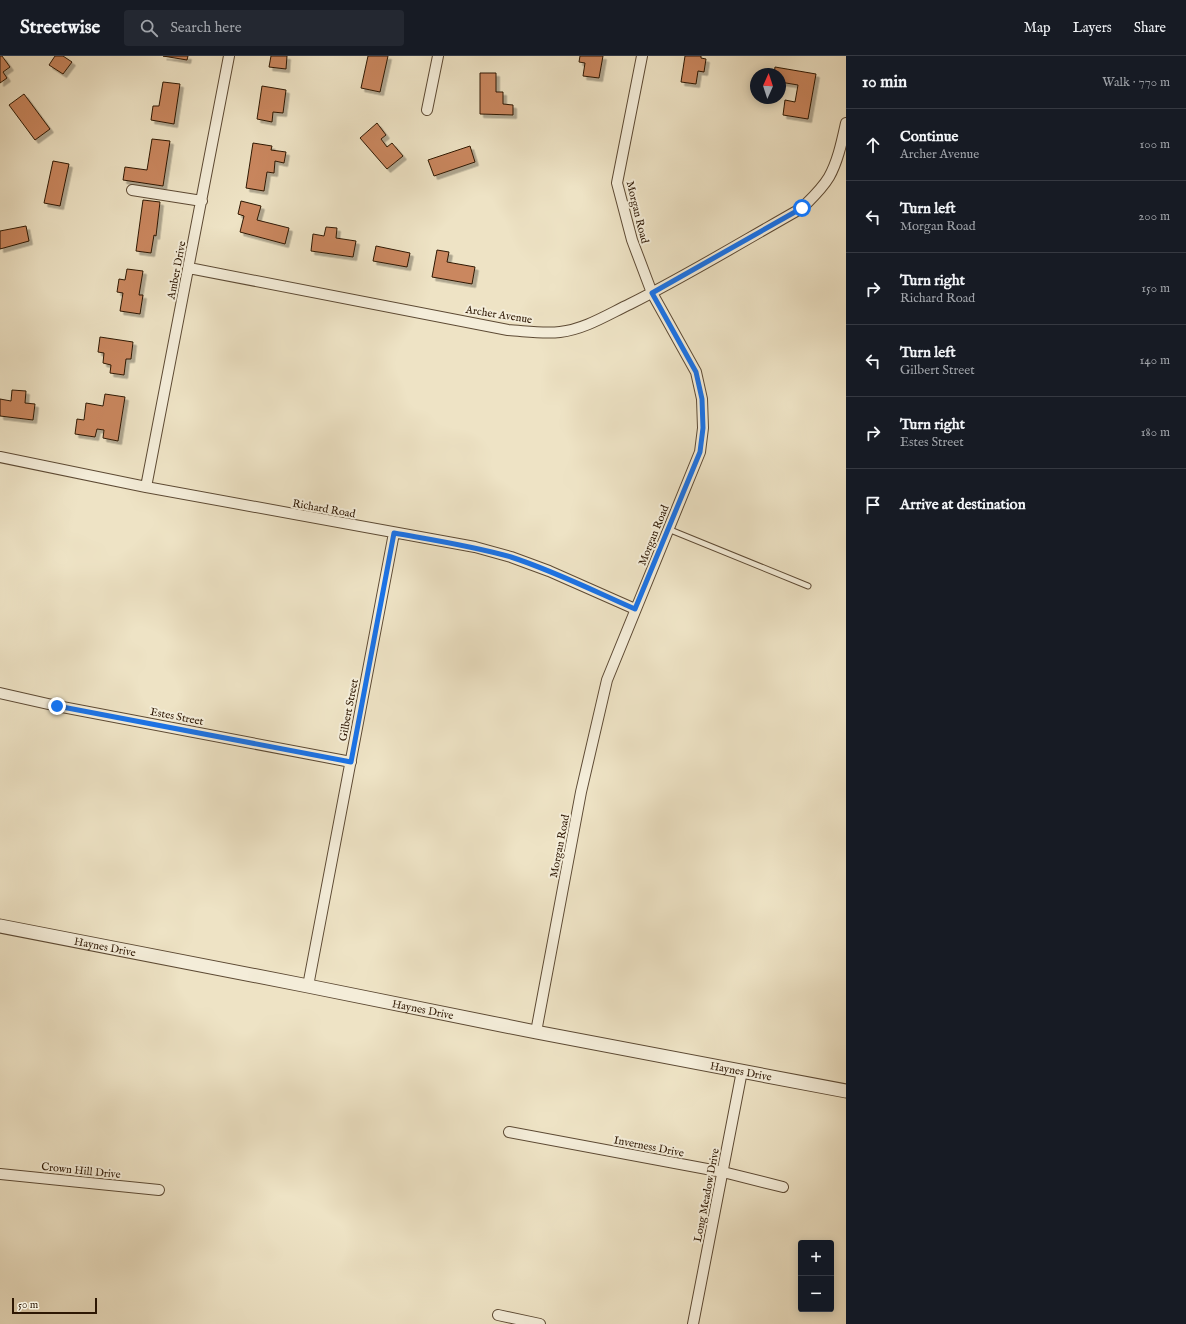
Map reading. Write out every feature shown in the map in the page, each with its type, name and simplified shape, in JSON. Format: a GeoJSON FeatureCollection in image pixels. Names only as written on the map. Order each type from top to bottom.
{"type":"FeatureCollection","features":[{"type":"Feature","properties":{"kind":"street","name":"Amber Drive"},"geometry":{"type":"LineString","coordinates":[[146,487],[229,56]]}},
{"type":"Feature","properties":{"kind":"street"},"geometry":{"type":"LineString","coordinates":[[427,110],[438,56]]}},
{"type":"Feature","properties":{"kind":"street","name":"Morgan Road"},"geometry":{"type":"LineString","coordinates":[[536,1032],[581,792],[607,680],[700,452],[703,428],[702,399],[696,372],[652,293],[632,240],[617,183],[642,56]]}},
{"type":"Feature","properties":{"kind":"street","name":"Archer Avenue"},"geometry":{"type":"LineString","coordinates":[[189,268],[508,330],[560,332],[588,324],[652,293],[802,208],[829,177],[840,149],[846,123]]}},
{"type":"Feature","properties":{"kind":"street"},"geometry":{"type":"LineString","coordinates":[[132,190],[202,201]]}},
{"type":"Feature","properties":{"kind":"street","name":"Richard Road"},"geometry":{"type":"LineString","coordinates":[[0,457],[146,487],[475,547],[511,557],[549,571],[635,609]]}},
{"type":"Feature","properties":{"kind":"street","name":"Gilbert Street"},"geometry":{"type":"LineString","coordinates":[[308,986],[394,533]]}},
{"type":"Feature","properties":{"kind":"street","name":"Estes Street"},"geometry":{"type":"LineString","coordinates":[[0,693],[57,706],[351,762]]}},
{"type":"Feature","properties":{"kind":"street","name":"Haynes Drive"},"geometry":{"type":"LineString","coordinates":[[0,926],[536,1032],[846,1091]]}},
{"type":"Feature","properties":{"kind":"street","name":"Long Meadow Drive"},"geometry":{"type":"LineString","coordinates":[[693,1324],[742,1071]]}},
{"type":"Feature","properties":{"kind":"street","name":"Inverness Drive"},"geometry":{"type":"LineString","coordinates":[[509,1132],[723,1172],[783,1186]]}},
{"type":"Feature","properties":{"kind":"street","name":"Crown Hill Drive"},"geometry":{"type":"LineString","coordinates":[[0,1174],[160,1190]]}},
{"type":"Feature","properties":{"kind":"street"},"geometry":{"type":"LineString","coordinates":[[498,1316],[540,1324]]}},
{"type":"Feature","properties":{"kind":"lane"},"geometry":{"type":"LineString","coordinates":[[668,529],[808,586]]}},
{"type":"Feature","properties":{"kind":"building"},"geometry":{"type":"Polygon","coordinates":[[[0,56],[2,56],[10,67],[3,72],[7,78],[0,83],[0,56]]]}},
{"type":"Feature","properties":{"kind":"building"},"geometry":{"type":"Polygon","coordinates":[[[55,56],[63,56],[72,62],[63,74],[49,65],[55,56]]]}},
{"type":"Feature","properties":{"kind":"building"},"geometry":{"type":"Polygon","coordinates":[[[163,56],[188,56],[187,60],[163,56]]]}},
{"type":"Feature","properties":{"kind":"building"},"geometry":{"type":"Polygon","coordinates":[[[271,56],[287,56],[286,69],[269,67],[271,56]]]}},
{"type":"Feature","properties":{"kind":"building"},"geometry":{"type":"Polygon","coordinates":[[[368,56],[388,56],[380,92],[361,88],[368,56]]]}},
{"type":"Feature","properties":{"kind":"building"},"geometry":{"type":"Polygon","coordinates":[[[580,56],[603,56],[599,78],[583,76],[585,63],[579,62],[580,56]]]}},
{"type":"Feature","properties":{"kind":"building"},"geometry":{"type":"Polygon","coordinates":[[[685,56],[701,56],[701,58],[706,59],[704,72],[698,71],[696,84],[681,82],[685,56]]]}},
{"type":"Feature","properties":{"kind":"building"},"geometry":{"type":"Polygon","coordinates":[[[786,69],[816,74],[808,119],[783,115],[786,100],[795,102],[798,85],[786,83],[786,69]]]}},
{"type":"Feature","properties":{"kind":"building"},"geometry":{"type":"Polygon","coordinates":[[[480,73],[496,73],[496,92],[503,92],[503,104],[513,105],[513,115],[480,114],[480,73]]]}},
{"type":"Feature","properties":{"kind":"building"},"geometry":{"type":"Polygon","coordinates":[[[163,82],[180,84],[174,124],[151,120],[153,106],[159,106],[163,82]]]}},
{"type":"Feature","properties":{"kind":"building"},"geometry":{"type":"Polygon","coordinates":[[[262,86],[286,90],[283,113],[273,112],[272,122],[257,119],[262,86]]]}},
{"type":"Feature","properties":{"kind":"building"},"geometry":{"type":"Polygon","coordinates":[[[24,94],[50,129],[35,140],[9,105],[24,94]]]}},
{"type":"Feature","properties":{"kind":"building"},"geometry":{"type":"Polygon","coordinates":[[[377,123],[386,135],[381,139],[387,147],[392,143],[403,156],[387,169],[360,138],[377,123]]]}},
{"type":"Feature","properties":{"kind":"building"},"geometry":{"type":"Polygon","coordinates":[[[152,139],[170,141],[163,186],[123,180],[125,167],[147,170],[152,139]]]}},
{"type":"Feature","properties":{"kind":"building"},"geometry":{"type":"Polygon","coordinates":[[[253,143],[272,146],[271,150],[286,152],[284,163],[275,161],[274,173],[267,172],[264,191],[246,188],[253,143]]]}},
{"type":"Feature","properties":{"kind":"building"},"geometry":{"type":"Polygon","coordinates":[[[470,146],[475,162],[434,176],[428,160],[470,146]]]}},
{"type":"Feature","properties":{"kind":"building"},"geometry":{"type":"Polygon","coordinates":[[[53,161],[69,164],[60,206],[44,203],[53,161]]]}},
{"type":"Feature","properties":{"kind":"building"},"geometry":{"type":"Polygon","coordinates":[[[143,200],[160,202],[156,236],[154,235],[151,253],[136,251],[143,200]]]}},
{"type":"Feature","properties":{"kind":"building"},"geometry":{"type":"Polygon","coordinates":[[[241,201],[261,206],[257,220],[289,228],[285,244],[240,232],[244,216],[238,214],[241,201]]]}},
{"type":"Feature","properties":{"kind":"building"},"geometry":{"type":"Polygon","coordinates":[[[26,226],[29,241],[0,249],[0,231],[26,226]]]}},
{"type":"Feature","properties":{"kind":"building"},"geometry":{"type":"Polygon","coordinates":[[[326,227],[337,228],[336,238],[356,241],[353,257],[311,251],[313,234],[324,236],[326,227]]]}},
{"type":"Feature","properties":{"kind":"building"},"geometry":{"type":"Polygon","coordinates":[[[376,246],[410,253],[407,267],[373,261],[376,246]]]}},
{"type":"Feature","properties":{"kind":"building"},"geometry":{"type":"Polygon","coordinates":[[[437,250],[449,252],[447,262],[475,267],[472,284],[432,277],[437,250]]]}},
{"type":"Feature","properties":{"kind":"building"},"geometry":{"type":"Polygon","coordinates":[[[127,269],[143,271],[139,295],[143,295],[140,314],[120,311],[123,293],[117,292],[119,279],[125,280],[127,269]]]}},
{"type":"Feature","properties":{"kind":"building"},"geometry":{"type":"Polygon","coordinates":[[[100,337],[133,342],[131,359],[126,359],[124,375],[110,373],[111,365],[103,363],[104,353],[98,352],[100,337]]]}},
{"type":"Feature","properties":{"kind":"building"},"geometry":{"type":"Polygon","coordinates":[[[12,390],[26,391],[25,403],[35,404],[33,420],[0,416],[0,399],[11,401],[12,390]]]}},
{"type":"Feature","properties":{"kind":"building"},"geometry":{"type":"Polygon","coordinates":[[[105,394],[125,397],[118,441],[103,438],[104,430],[97,429],[95,437],[75,434],[77,419],[84,420],[86,403],[103,406],[105,394]]]}},
{"type":"Feature","properties":{"kind":"route"},"geometry":{"type":"LineString","coordinates":[[57,706],[351,762],[394,533],[475,547],[511,557],[549,571],[635,609],[700,452],[703,428],[702,399],[696,372],[652,293],[802,208]]}}]}
